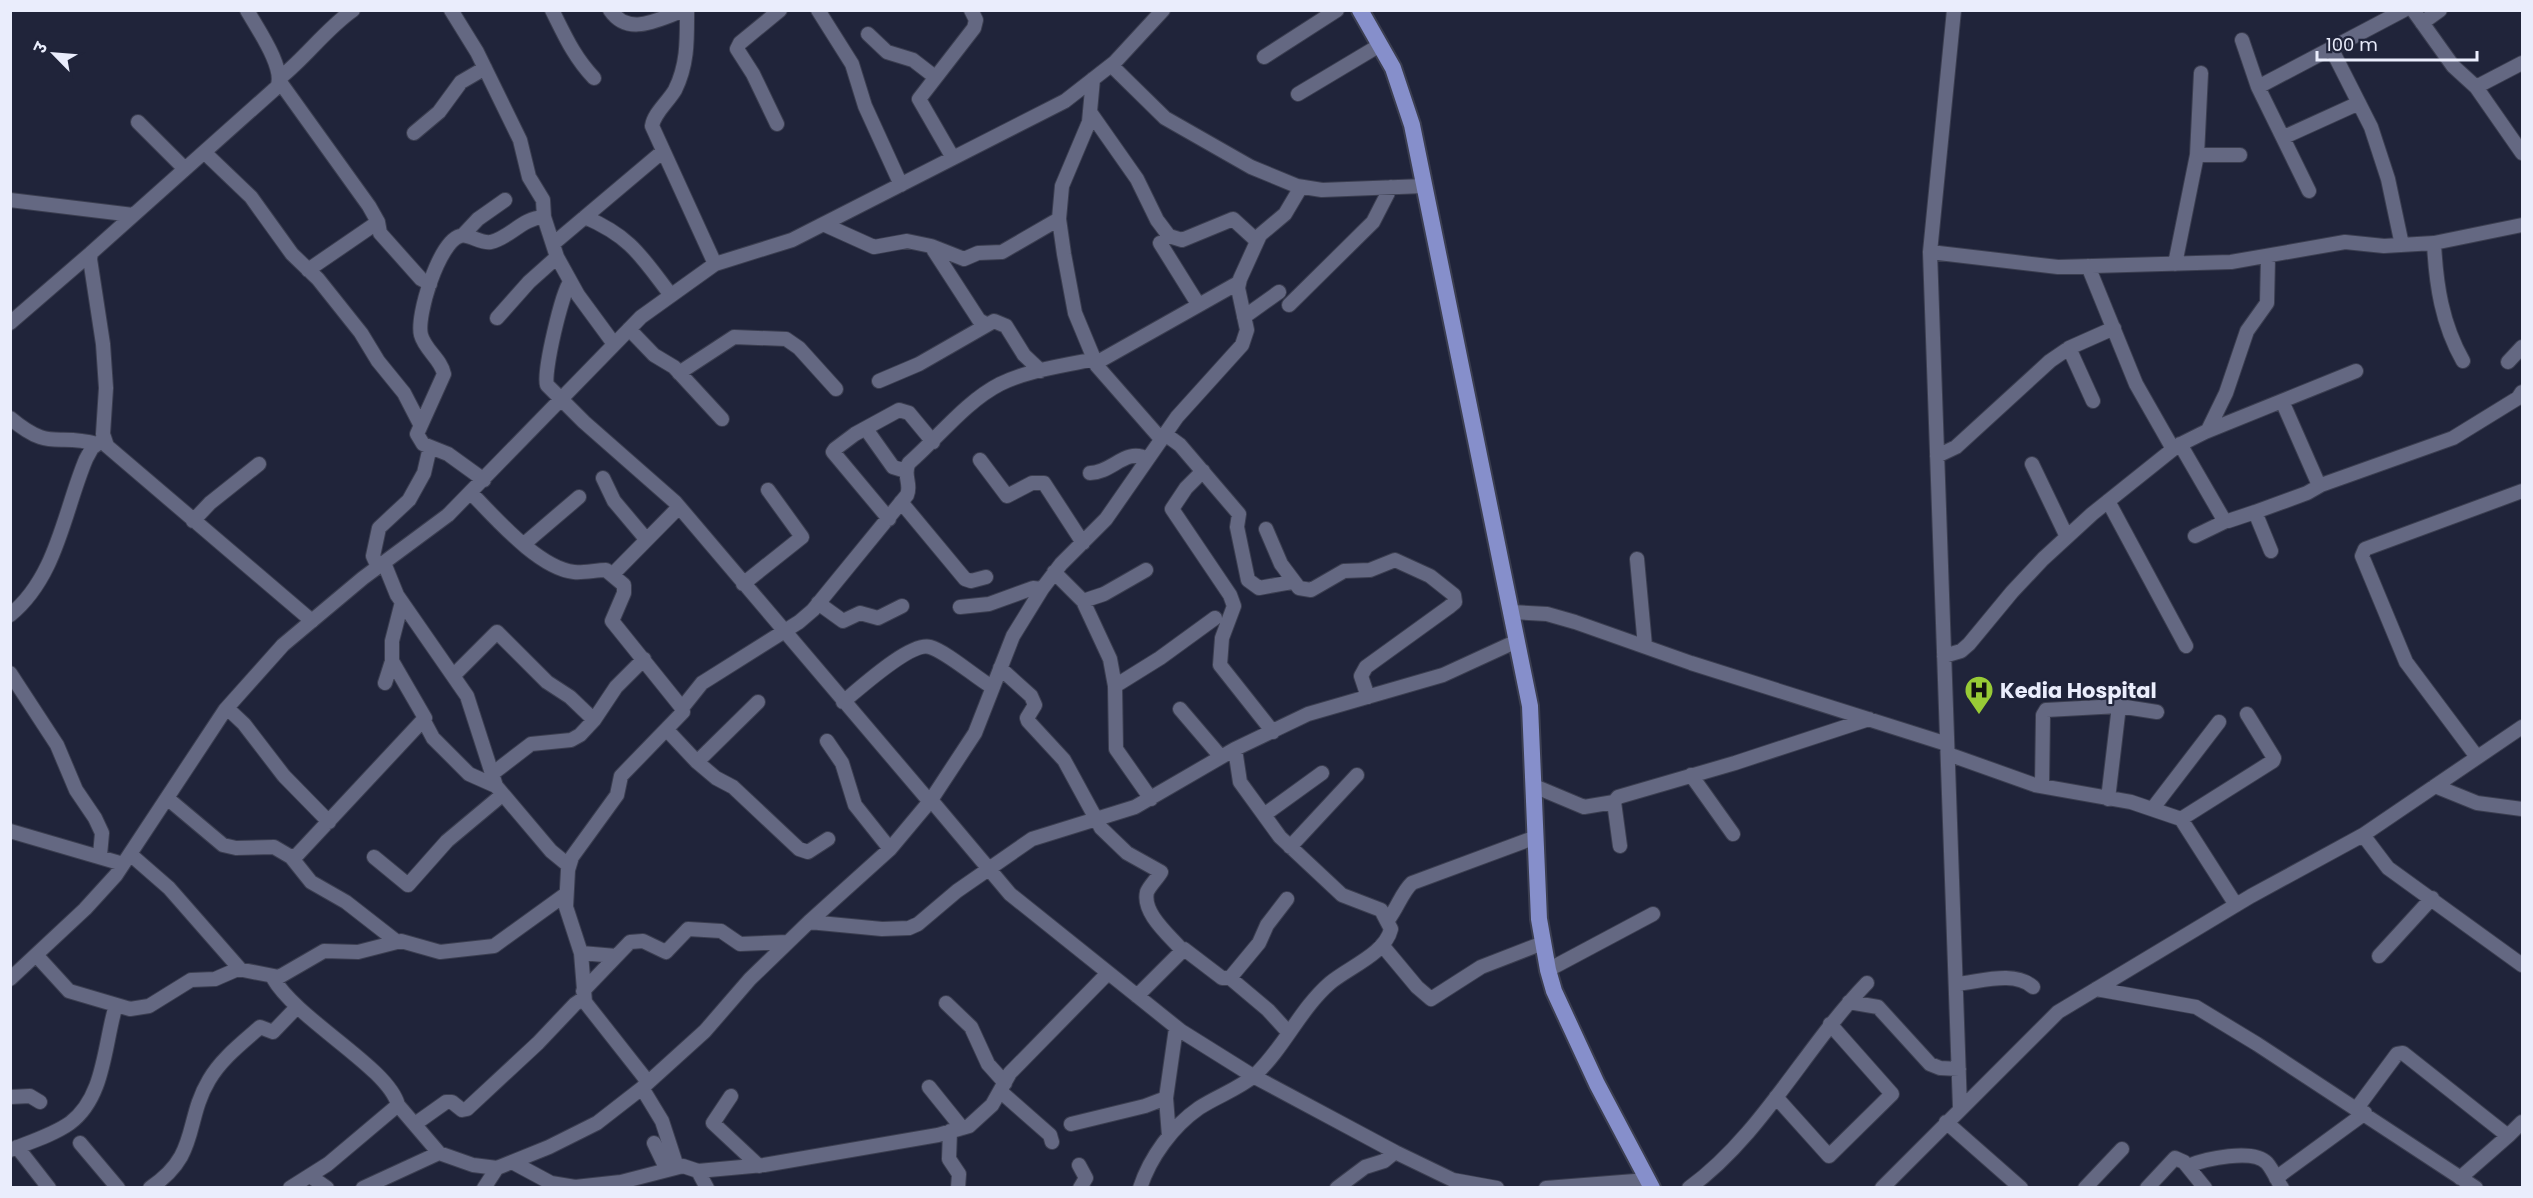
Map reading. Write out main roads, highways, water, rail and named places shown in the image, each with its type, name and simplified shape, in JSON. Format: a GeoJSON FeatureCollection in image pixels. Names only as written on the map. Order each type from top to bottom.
{"type":"FeatureCollection","features":[{"type":"Feature","properties":{"kind":"main road"},"geometry":{"type":"LineString","coordinates":[[1360,10],[1393,68],[1412,125],[1530,706],[1539,919],[1548,970],[1554,991],[1597,1084],[1650,1184]]}},
{"type":"Feature","properties":{"kind":"place","name":"Kedia Hospital"},"geometry":{"type":"Point","coordinates":[1979,716]}}]}
